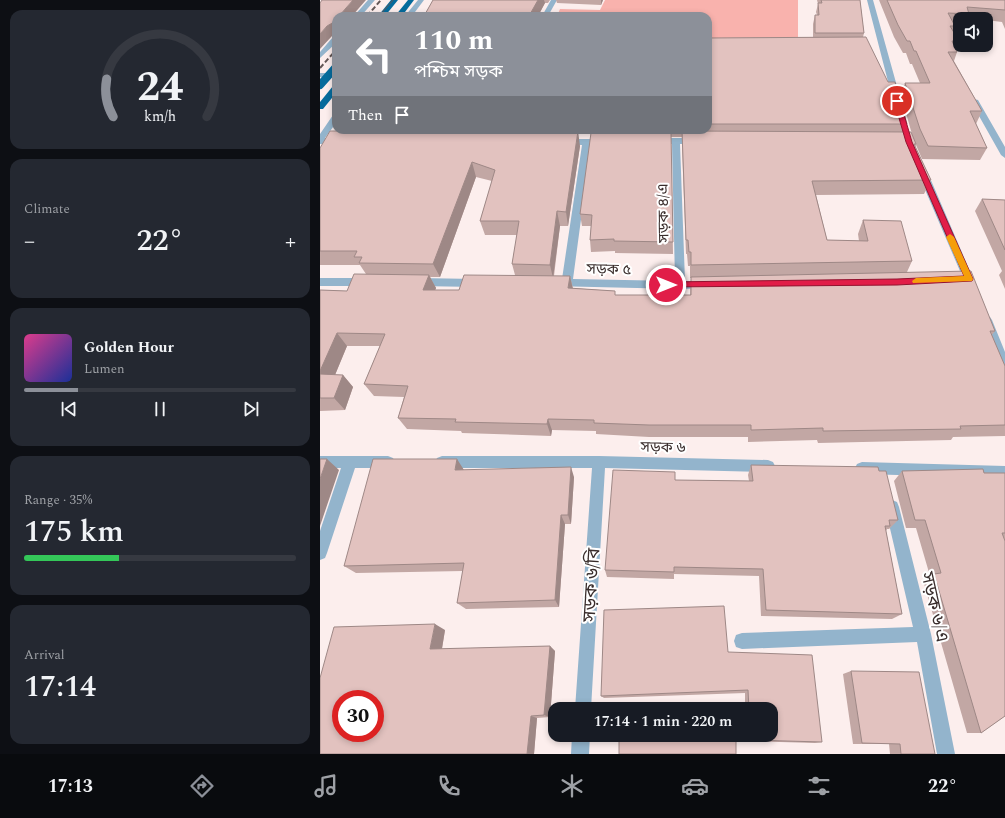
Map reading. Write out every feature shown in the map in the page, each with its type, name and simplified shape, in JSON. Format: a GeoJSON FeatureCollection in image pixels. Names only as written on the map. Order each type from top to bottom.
{"type":"FeatureCollection","features":[{"type":"Feature","properties":{"kind":"highway"},"geometry":{"type":"LineString","coordinates":[[384,12],[395,0]]}},
{"type":"Feature","properties":{"kind":"highway"},"geometry":{"type":"LineString","coordinates":[[402,12],[412,0]]}},
{"type":"Feature","properties":{"kind":"highway"},"geometry":{"type":"LineString","coordinates":[[320,85],[332,72]]}},
{"type":"Feature","properties":{"kind":"highway"},"geometry":{"type":"LineString","coordinates":[[320,107],[332,93]]}},
{"type":"Feature","properties":{"kind":"street"},"geometry":{"type":"LineString","coordinates":[[361,12],[372,0]]}},
{"type":"Feature","properties":{"kind":"street"},"geometry":{"type":"LineString","coordinates":[[411,12],[421,0]]}},
{"type":"Feature","properties":{"kind":"street"},"geometry":{"type":"LineString","coordinates":[[547,12],[554,0]]}},
{"type":"Feature","properties":{"kind":"street"},"geometry":{"type":"LineString","coordinates":[[870,0],[877,46],[898,105]]}},
{"type":"Feature","properties":{"kind":"street"},"geometry":{"type":"LineString","coordinates":[[320,56],[332,42]]}},
{"type":"Feature","properties":{"kind":"street"},"geometry":{"type":"LineString","coordinates":[[320,75],[332,75]]}},
{"type":"Feature","properties":{"kind":"street"},"geometry":{"type":"LineString","coordinates":[[970,94],[1005,154]]}},
{"type":"Feature","properties":{"kind":"street"},"geometry":{"type":"LineString","coordinates":[[320,140],[332,123]]}},
{"type":"Feature","properties":{"kind":"street"},"geometry":{"type":"LineString","coordinates":[[320,140],[351,141]]}},
{"type":"Feature","properties":{"kind":"street","name":"সড়ক ৪/এ"},"geometry":{"type":"LineString","coordinates":[[676,141],[680,285]]}},
{"type":"Feature","properties":{"kind":"street"},"geometry":{"type":"LineString","coordinates":[[646,142],[707,141]]}},
{"type":"Feature","properties":{"kind":"street"},"geometry":{"type":"LineString","coordinates":[[555,142],[616,142]]}},
{"type":"Feature","properties":{"kind":"street"},"geometry":{"type":"LineString","coordinates":[[567,283],[587,142]]}},
{"type":"Feature","properties":{"kind":"street"},"geometry":{"type":"LineString","coordinates":[[918,164],[964,279],[975,294]]}},
{"type":"Feature","properties":{"kind":"street"},"geometry":{"type":"LineString","coordinates":[[320,282],[376,282]]}},
{"type":"Feature","properties":{"kind":"street"},"geometry":{"type":"LineString","coordinates":[[408,282],[488,283]]}},
{"type":"Feature","properties":{"kind":"street","name":"সড়ক ৫"},"geometry":{"type":"LineString","coordinates":[[543,283],[714,284]]}},
{"type":"Feature","properties":{"kind":"street"},"geometry":{"type":"LineString","coordinates":[[981,308],[1005,366]]}},
{"type":"Feature","properties":{"kind":"street"},"geometry":{"type":"LineString","coordinates":[[320,462],[404,462]]}},
{"type":"Feature","properties":{"kind":"street"},"geometry":{"type":"LineString","coordinates":[[320,553],[350,462]]}},
{"type":"Feature","properties":{"kind":"street","name":"সড়ক ৬"},"geometry":{"type":"LineString","coordinates":[[428,462],[600,462],[780,466]]}},
{"type":"Feature","properties":{"kind":"street","name":"সড়ক ৬/বি"},"geometry":{"type":"LineString","coordinates":[[583,702],[600,462]]}},
{"type":"Feature","properties":{"kind":"street"},"geometry":{"type":"LineString","coordinates":[[851,468],[1005,472]]}},
{"type":"Feature","properties":{"kind":"street","name":"সড়ক ৬/এ"},"geometry":{"type":"LineString","coordinates":[[883,469],[922,634],[946,754]]}},
{"type":"Feature","properties":{"kind":"street"},"geometry":{"type":"LineString","coordinates":[[742,641],[922,634]]}},
{"type":"Feature","properties":{"kind":"street"},"geometry":{"type":"LineString","coordinates":[[580,754],[581,742]]}},
{"type":"Feature","properties":{"kind":"shaded area"},"geometry":{"type":"Polygon","coordinates":[[[605,0],[798,0],[798,41],[712,41],[712,12],[559,12],[560,9],[600,10],[605,0]]]}},
{"type":"Feature","properties":{"kind":"building"},"geometry":{"type":"Polygon","coordinates":[[[322,0],[353,0],[342,12],[332,12],[332,23],[327,26],[320,34],[320,3],[322,0]]]}},
{"type":"Feature","properties":{"kind":"building"},"geometry":{"type":"Polygon","coordinates":[[[433,0],[538,0],[531,12],[426,12],[433,0]]]}},
{"type":"Feature","properties":{"kind":"building"},"geometry":{"type":"Polygon","coordinates":[[[821,0],[860,0],[864,33],[815,33],[815,15],[819,15],[818,3],[822,3],[821,0]]]}},
{"type":"Feature","properties":{"kind":"building"},"geometry":{"type":"Polygon","coordinates":[[[887,0],[1005,0],[1005,10],[967,7],[968,12],[948,13],[953,22],[953,26],[950,26],[953,31],[953,52],[948,52],[982,111],[970,111],[987,148],[928,146],[920,129],[905,83],[930,83],[916,51],[914,51],[910,41],[907,41],[887,0]]]}},
{"type":"Feature","properties":{"kind":"building"},"geometry":{"type":"Polygon","coordinates":[[[866,37],[888,82],[895,82],[907,124],[712,124],[712,38],[866,37]]]}},
{"type":"Feature","properties":{"kind":"building"},"geometry":{"type":"Polygon","coordinates":[[[330,131],[332,131],[332,134],[578,134],[566,212],[557,211],[550,265],[512,264],[519,221],[480,221],[495,170],[472,162],[433,264],[359,263],[362,257],[354,257],[357,251],[320,251],[320,148],[330,131]]]}},
{"type":"Feature","properties":{"kind":"building"},"geometry":{"type":"Polygon","coordinates":[[[712,131],[911,132],[916,144],[914,144],[931,180],[812,181],[827,240],[868,241],[863,220],[901,221],[912,261],[691,265],[691,252],[689,252],[688,240],[686,240],[682,134],[712,134],[712,131]]]}},
{"type":"Feature","properties":{"kind":"building"},"geometry":{"type":"Polygon","coordinates":[[[591,134],[671,134],[673,242],[614,241],[614,239],[590,240],[592,215],[580,214],[591,134]]]}},
{"type":"Feature","properties":{"kind":"building"},"geometry":{"type":"Polygon","coordinates":[[[982,199],[1005,200],[1005,250],[982,199]]]}},
{"type":"Feature","properties":{"kind":"building"},"geometry":{"type":"Polygon","coordinates":[[[971,271],[995,331],[990,331],[1005,366],[1005,425],[960,426],[961,429],[823,431],[823,428],[751,430],[751,425],[649,425],[594,423],[594,420],[548,419],[547,424],[455,422],[456,419],[398,418],[408,386],[364,384],[385,334],[337,333],[320,371],[320,290],[347,291],[354,274],[429,275],[423,290],[459,290],[464,275],[570,276],[568,288],[615,291],[615,295],[691,295],[691,277],[971,271]]]}},
{"type":"Feature","properties":{"kind":"building"},"geometry":{"type":"Polygon","coordinates":[[[320,374],[343,375],[334,398],[320,398],[320,374]]]}},
{"type":"Feature","properties":{"kind":"building"},"geometry":{"type":"Polygon","coordinates":[[[320,459],[327,459],[320,479],[320,459]]]}},
{"type":"Feature","properties":{"kind":"building"},"geometry":{"type":"Polygon","coordinates":[[[373,459],[457,459],[455,470],[571,467],[568,515],[561,515],[555,600],[457,603],[464,563],[344,566],[373,459]]]}},
{"type":"Feature","properties":{"kind":"building"},"geometry":{"type":"Polygon","coordinates":[[[751,465],[878,467],[879,471],[886,471],[898,520],[889,520],[890,526],[885,526],[902,614],[766,610],[763,569],[674,567],[674,572],[605,570],[613,470],[675,472],[675,480],[753,481],[751,465]]]}},
{"type":"Feature","properties":{"kind":"building"},"geometry":{"type":"Polygon","coordinates":[[[983,469],[984,473],[1005,473],[1005,533],[1002,533],[1005,541],[1005,716],[981,733],[934,574],[941,573],[925,520],[915,520],[902,471],[983,469]]]}},
{"type":"Feature","properties":{"kind":"building"},"geometry":{"type":"Polygon","coordinates":[[[724,606],[728,652],[812,655],[822,742],[778,741],[778,702],[749,702],[748,690],[601,696],[604,610],[724,606]]]}},
{"type":"Feature","properties":{"kind":"building"},"geometry":{"type":"Polygon","coordinates":[[[435,624],[430,649],[550,646],[544,715],[531,716],[527,754],[320,754],[320,678],[334,627],[435,624]]]}},
{"type":"Feature","properties":{"kind":"building"},"geometry":{"type":"Polygon","coordinates":[[[851,671],[919,672],[935,754],[901,754],[900,744],[862,743],[851,671]]]}},
{"type":"Feature","properties":{"kind":"building"},"geometry":{"type":"Polygon","coordinates":[[[619,742],[736,742],[736,754],[619,754],[619,742]]]}},
{"type":"Feature","properties":{"kind":"tram line"},"geometry":{"type":"LineString","coordinates":[[382,12],[393,0]]}},
{"type":"Feature","properties":{"kind":"tram line"},"geometry":{"type":"LineString","coordinates":[[320,83],[332,69]]}},
{"type":"Feature","properties":{"kind":"railway"},"geometry":{"type":"LineString","coordinates":[[370,12],[381,0]]}},
{"type":"Feature","properties":{"kind":"railway"},"geometry":{"type":"LineString","coordinates":[[320,68],[332,54]]}},
{"type":"Feature","properties":{"kind":"slow traffic"},"geometry":{"type":"LineString","coordinates":[[916,281],[969,279],[950,237]]}},
{"type":"Feature","properties":{"kind":"route"},"geometry":{"type":"LineString","coordinates":[[666,285],[897,282],[969,279],[909,142],[897,101]]}}]}
